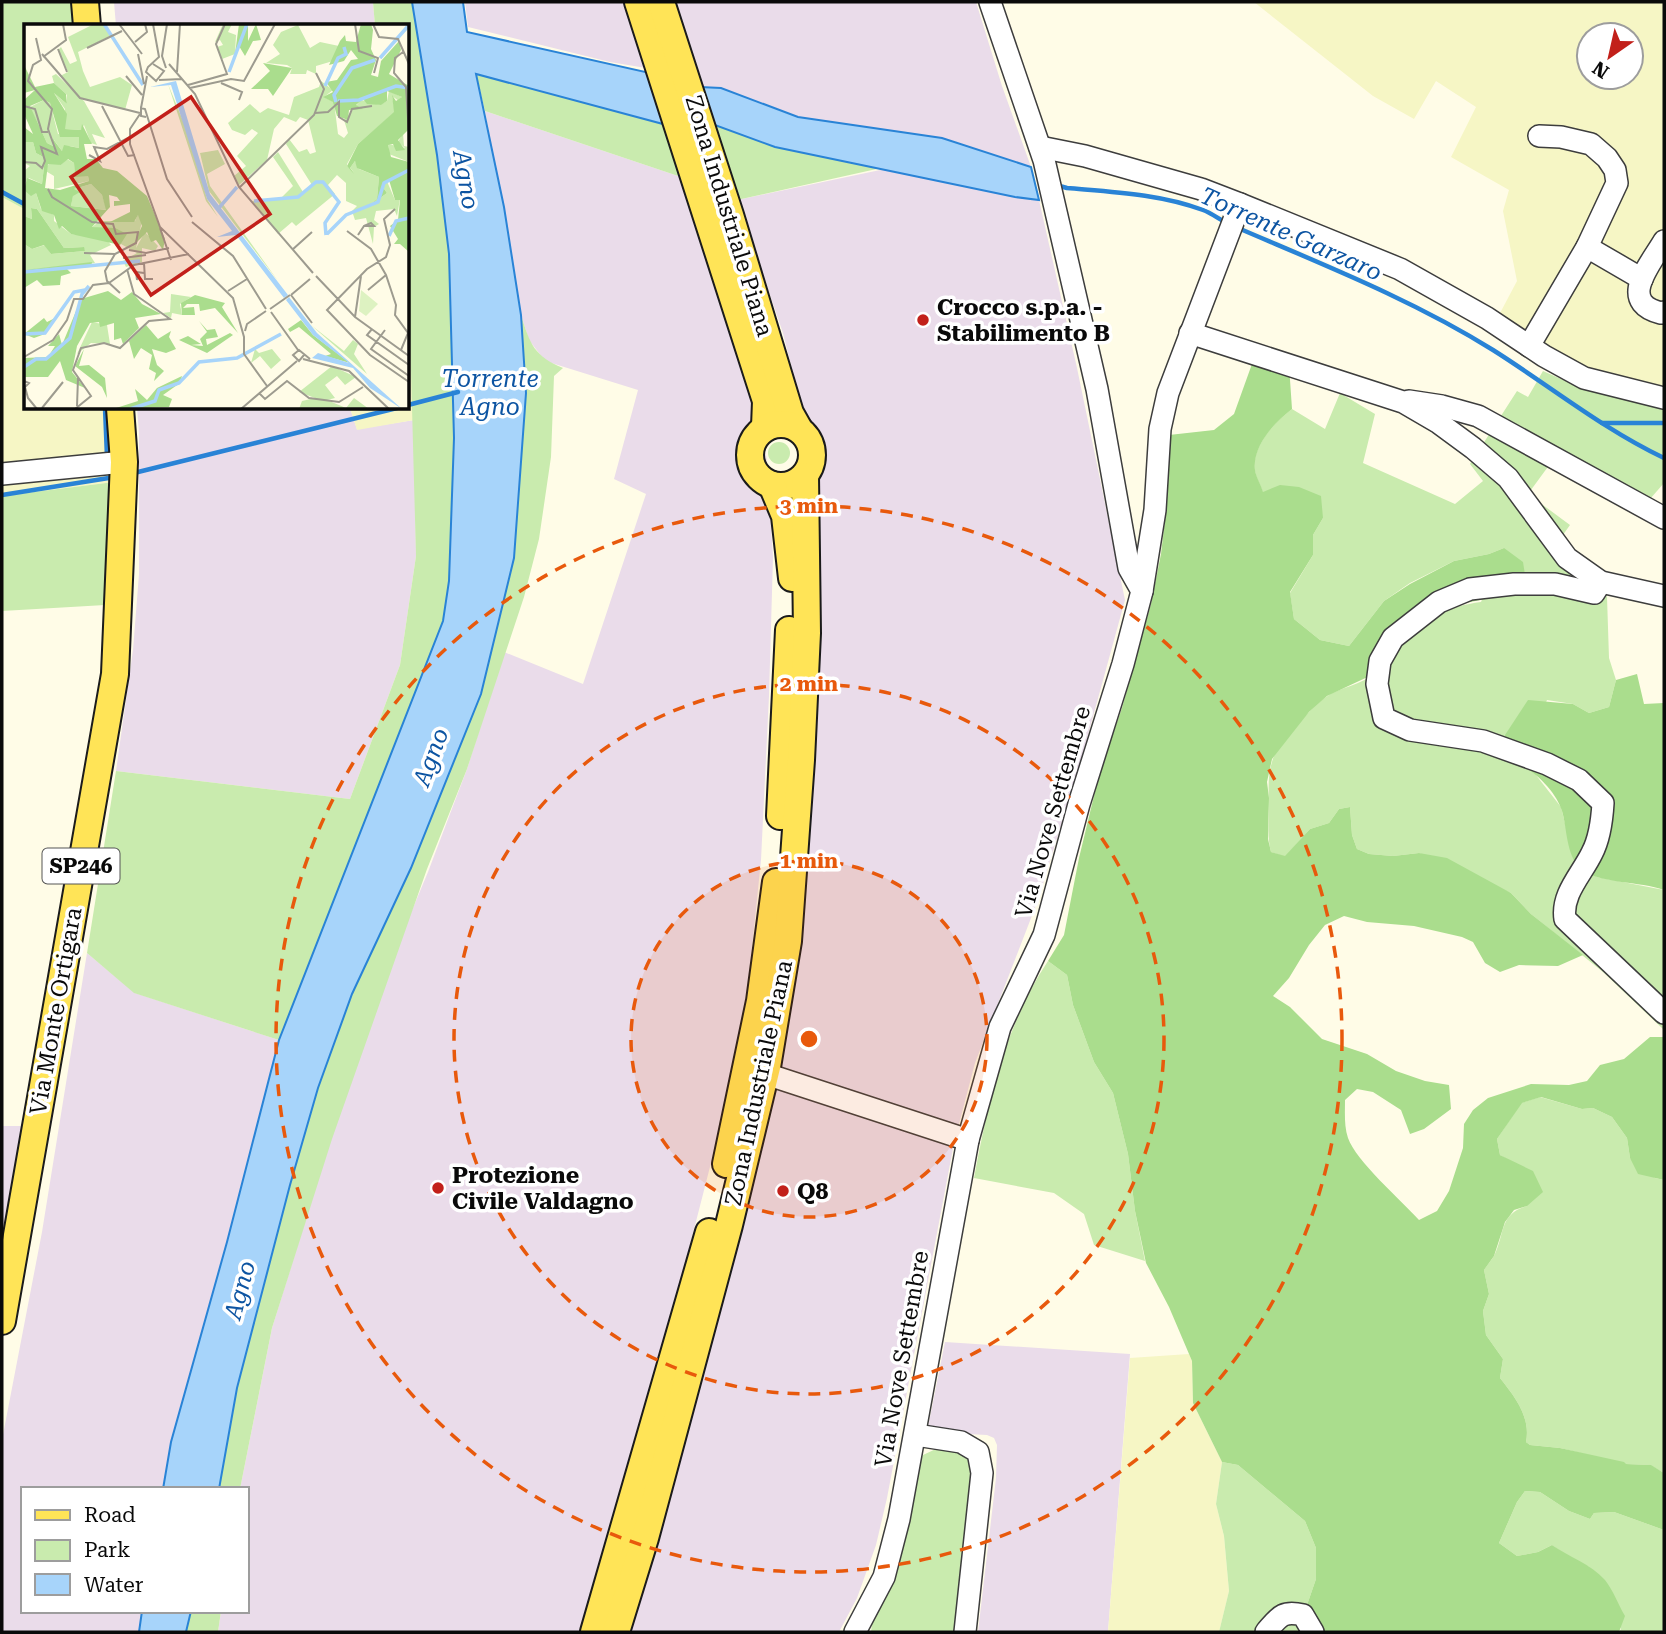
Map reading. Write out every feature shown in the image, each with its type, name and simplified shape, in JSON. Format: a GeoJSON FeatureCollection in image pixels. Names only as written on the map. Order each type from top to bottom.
{"type":"FeatureCollection","features":[{"type":"Feature","properties":{"kind":"main road"},"geometry":{"type":"LineString","coordinates":[[85,2],[87,24]]}},
{"type":"Feature","properties":{"kind":"main road","name":"Zona Industriale Piana"},"geometry":{"type":"LineString","coordinates":[[638,2],[654,51],[685,108],[730,215],[790,413],[799,429]]}},
{"type":"Feature","properties":{"kind":"main road","name":"Zona Industriale Piana"},"geometry":{"type":"LineString","coordinates":[[661,2],[682,67],[685,108],[766,401],[765,428]]}},
{"type":"Feature","properties":{"kind":"main road","name":"Via Monte Ortigara"},"geometry":{"type":"LineString","coordinates":[[2,1321],[115,674],[124,462],[120,410]]}},
{"type":"Feature","properties":{"kind":"main road"},"geometry":{"type":"LineString","coordinates":[[782,423],[799,429],[807,436],[813,456],[805,476],[790,485],[772,485],[758,476],[750,460],[752,441],[765,428],[782,423]]}},
{"type":"Feature","properties":{"kind":"main road","name":"Zona Industriale Piana"},"geometry":{"type":"LineString","coordinates":[[616,1632],[645,1538],[729,1225],[766,1074],[788,941],[807,634],[805,476]]}},
{"type":"Feature","properties":{"kind":"main road","name":"Zona Industriale Piana"},"geometry":{"type":"LineString","coordinates":[[594,1632],[724,1176],[761,1001],[777,876],[792,575],[785,516],[772,485]]}},
{"type":"Feature","properties":{"kind":"street"},"geometry":{"type":"LineString","coordinates":[[990,2],[1042,153],[1097,389],[1129,568],[1142,591]]}},
{"type":"Feature","properties":{"kind":"street"},"geometry":{"type":"LineString","coordinates":[[1529,346],[1591,238],[1617,183],[1615,170],[1607,158],[1591,144],[1561,137],[1539,136]]}},
{"type":"Feature","properties":{"kind":"street"},"geometry":{"type":"LineString","coordinates":[[1042,153],[1085,156],[1201,189],[1240,204],[1401,269],[1584,377],[1664,398]]}},
{"type":"Feature","properties":{"kind":"street","name":"Via Nove Settembre"},"geometry":{"type":"LineString","coordinates":[[855,1632],[884,1577],[899,1519],[968,1140],[1000,1027],[1044,935],[1079,804],[1124,664],[1142,591],[1155,510],[1160,429],[1168,393],[1240,204]]}},
{"type":"Feature","properties":{"kind":"street"},"geometry":{"type":"LineString","coordinates":[[1591,238],[1642,279]]}},
{"type":"Feature","properties":{"kind":"street"},"geometry":{"type":"LineString","coordinates":[[1664,241],[1642,279],[1638,293],[1642,303],[1652,311],[1664,312]]}},
{"type":"Feature","properties":{"kind":"street"},"geometry":{"type":"LineString","coordinates":[[1190,332],[1404,402],[1474,448],[1508,478],[1567,558],[1601,582],[1664,596]]}},
{"type":"Feature","properties":{"kind":"street"},"geometry":{"type":"LineString","coordinates":[[1404,402],[1413,400],[1478,416],[1664,518]]}},
{"type":"Feature","properties":{"kind":"street"},"geometry":{"type":"LineString","coordinates":[[2,474],[124,462]]}},
{"type":"Feature","properties":{"kind":"street"},"geometry":{"type":"LineString","coordinates":[[1601,582],[1594,593],[1555,584],[1514,584],[1470,589],[1440,602],[1393,638],[1380,661],[1377,684],[1384,718],[1410,730],[1483,741],[1547,764],[1579,780],[1604,803],[1593,852],[1563,908],[1565,919],[1664,1013]]}},
{"type":"Feature","properties":{"kind":"street"},"geometry":{"type":"LineString","coordinates":[[766,1074],[968,1140]]}},
{"type":"Feature","properties":{"kind":"street"},"geometry":{"type":"LineString","coordinates":[[916,1435],[961,1441],[978,1452],[982,1473],[965,1632]]}},
{"type":"Feature","properties":{"kind":"street"},"geometry":{"type":"LineString","coordinates":[[1266,1632],[1279,1617],[1290,1612],[1303,1615],[1313,1632]]}},
{"type":"Feature","properties":{"kind":"shaded area"},"geometry":{"type":"Polygon","coordinates":[[[114,2],[373,2],[375,24],[116,24],[114,2]]]}},
{"type":"Feature","properties":{"kind":"shaded area"},"geometry":{"type":"Polygon","coordinates":[[[465,2],[630,2],[652,69],[610,62],[468,27],[465,2]]]}},
{"type":"Feature","properties":{"kind":"shaded area"},"geometry":{"type":"Polygon","coordinates":[[[672,2],[976,2],[1031,167],[942,138],[798,117],[721,88],[700,87],[672,2]]]}},
{"type":"Feature","properties":{"kind":"shaded area"},"geometry":{"type":"Polygon","coordinates":[[[485,111],[690,180],[751,382],[767,460],[773,557],[761,860],[750,968],[734,1073],[679,1288],[580,1632],[218,1632],[221,1613],[248,1613],[248,1487],[240,1487],[272,1328],[372,1006],[428,872],[467,769],[504,652],[583,684],[646,494],[614,479],[638,390],[545,361],[529,340],[521,315],[485,111]]]}},
{"type":"Feature","properties":{"kind":"shaded area"},"geometry":{"type":"Polygon","coordinates":[[[885,169],[1039,200],[1125,600],[1080,764],[1038,900],[975,1063],[954,1143],[887,1498],[876,1545],[857,1598],[839,1632],[627,1632],[762,1139],[812,483],[802,410],[783,333],[737,200],[885,169]]]}},
{"type":"Feature","properties":{"kind":"shaded area"},"geometry":{"type":"Polygon","coordinates":[[[137,410],[351,410],[357,429],[414,420],[416,556],[400,665],[350,799],[116,771],[133,650],[139,574],[137,410]]]}},
{"type":"Feature","properties":{"kind":"shaded area"},"geometry":{"type":"Polygon","coordinates":[[[87,953],[135,993],[279,1040],[227,1242],[171,1442],[163,1487],[21,1487],[21,1613],[142,1613],[139,1632],[2,1632],[2,1440],[42,1232],[87,953]]]}},
{"type":"Feature","properties":{"kind":"shaded area"},"geometry":{"type":"Polygon","coordinates":[[[2,1126],[28,1126],[2,1279],[2,1126]]]}},
{"type":"Feature","properties":{"kind":"shaded area"},"geometry":{"type":"Polygon","coordinates":[[[945,1342],[1130,1354],[1108,1632],[978,1632],[996,1478],[997,1445],[994,1438],[987,1435],[927,1432],[945,1342]]]}},
{"type":"Feature","properties":{"kind":"green space"},"geometry":{"type":"Polygon","coordinates":[[[2,2],[89,2],[91,24],[24,24],[24,209],[2,197],[2,2]]]}},
{"type":"Feature","properties":{"kind":"green space"},"geometry":{"type":"Polygon","coordinates":[[[373,2],[412,2],[437,155],[449,254],[454,438],[449,581],[443,621],[279,1040],[134,993],[87,953],[116,771],[350,799],[400,665],[416,556],[410,332],[410,24],[375,24],[373,2]]]}},
{"type":"Feature","properties":{"kind":"green space"},"geometry":{"type":"Polygon","coordinates":[[[1254,2],[1664,2],[1664,386],[1594,371],[1539,342],[1499,315],[1517,281],[1503,211],[1509,190],[1451,157],[1476,107],[1436,81],[1414,119],[1373,96],[1254,2]]]}},
{"type":"Feature","properties":{"kind":"green space"},"geometry":{"type":"Polygon","coordinates":[[[476,73],[663,124],[684,174],[690,180],[485,111],[476,73]]]}},
{"type":"Feature","properties":{"kind":"green space"},"geometry":{"type":"Polygon","coordinates":[[[712,124],[775,147],[881,168],[737,200],[712,124]]]}},
{"type":"Feature","properties":{"kind":"green space"},"geometry":{"type":"Polygon","coordinates":[[[2,197],[24,209],[24,410],[111,410],[114,482],[2,496],[2,197]]]}},
{"type":"Feature","properties":{"kind":"green space"},"geometry":{"type":"Polygon","coordinates":[[[410,312],[414,420],[357,430],[351,410],[410,410],[410,312]]]}},
{"type":"Feature","properties":{"kind":"green space"},"geometry":{"type":"Polygon","coordinates":[[[521,315],[534,348],[545,359],[563,368],[554,376],[551,457],[539,539],[524,597],[467,769],[427,869],[332,1139],[272,1328],[240,1487],[219,1487],[237,1388],[318,1088],[352,994],[481,694],[514,557],[526,393],[521,315]]]}},
{"type":"Feature","properties":{"kind":"green space"},"geometry":{"type":"Polygon","coordinates":[[[1257,350],[1289,365],[1292,409],[1266,435],[1257,452],[1255,470],[1263,492],[1280,485],[1299,487],[1321,496],[1323,518],[1313,535],[1313,555],[1290,592],[1294,619],[1320,640],[1349,646],[1384,601],[1410,584],[1454,561],[1504,548],[1523,562],[1526,581],[1514,593],[1456,605],[1415,627],[1374,674],[1327,696],[1309,712],[1272,759],[1267,782],[1268,839],[1271,852],[1285,856],[1310,829],[1329,823],[1339,809],[1350,807],[1352,835],[1357,849],[1369,854],[1393,856],[1419,853],[1447,858],[1511,893],[1531,914],[1583,955],[1558,966],[1519,965],[1500,972],[1485,963],[1473,942],[1462,937],[1414,926],[1367,922],[1344,916],[1325,925],[1289,978],[1273,996],[1290,1007],[1322,1039],[1367,1054],[1396,1071],[1425,1081],[1449,1085],[1451,1109],[1424,1129],[1410,1134],[1401,1110],[1373,1092],[1357,1089],[1345,1100],[1346,1129],[1353,1147],[1369,1169],[1419,1220],[1437,1211],[1449,1191],[1463,1148],[1464,1124],[1473,1110],[1488,1098],[1531,1084],[1569,1085],[1587,1081],[1600,1065],[1624,1059],[1650,1037],[1664,1037],[1664,1180],[1638,1174],[1630,1158],[1627,1138],[1612,1117],[1593,1108],[1582,1109],[1541,1097],[1522,1103],[1497,1139],[1500,1155],[1533,1171],[1543,1192],[1527,1206],[1514,1210],[1505,1222],[1494,1256],[1484,1270],[1489,1294],[1483,1311],[1486,1335],[1503,1359],[1500,1378],[1524,1416],[1526,1442],[1626,1464],[1651,1465],[1664,1473],[1664,1530],[1614,1512],[1594,1513],[1590,1519],[1569,1511],[1540,1492],[1525,1491],[1517,1502],[1499,1543],[1517,1556],[1538,1552],[1552,1545],[1593,1569],[1608,1584],[1625,1616],[1619,1632],[1307,1632],[1307,1605],[1316,1579],[1316,1548],[1305,1521],[1238,1465],[1222,1462],[1193,1403],[1192,1361],[1169,1307],[1146,1263],[1135,1211],[1128,1154],[1113,1093],[1094,1062],[1073,1005],[1067,975],[1048,961],[1064,935],[1100,771],[1122,708],[1151,604],[1167,503],[1169,435],[1214,430],[1234,414],[1257,350]]]}},
{"type":"Feature","properties":{"kind":"green space"},"geometry":{"type":"Polygon","coordinates":[[[1543,371],[1570,383],[1664,410],[1664,483],[1636,515],[1550,464],[1528,494],[1570,525],[1553,549],[1580,561],[1607,597],[1609,658],[1616,680],[1609,707],[1589,713],[1573,704],[1547,700],[1521,762],[1532,770],[1561,807],[1573,856],[1597,877],[1664,890],[1664,1030],[1603,972],[1531,914],[1511,893],[1419,853],[1393,856],[1369,854],[1357,849],[1352,835],[1350,807],[1339,809],[1329,823],[1310,829],[1285,857],[1271,852],[1270,847],[1269,774],[1275,755],[1287,737],[1326,697],[1374,674],[1402,641],[1420,626],[1448,610],[1481,602],[1504,548],[1454,561],[1410,583],[1384,601],[1349,646],[1320,640],[1294,619],[1290,593],[1313,555],[1313,535],[1323,518],[1263,493],[1255,471],[1260,444],[1278,421],[1292,409],[1325,429],[1340,393],[1375,414],[1363,463],[1455,504],[1483,481],[1470,464],[1517,391],[1528,397],[1543,371]]]}},
{"type":"Feature","properties":{"kind":"green space"},"geometry":{"type":"Polygon","coordinates":[[[779,442],[787,445],[790,453],[787,461],[779,464],[771,461],[768,453],[771,445],[779,442]]]}},
{"type":"Feature","properties":{"kind":"green space"},"geometry":{"type":"Polygon","coordinates":[[[114,482],[105,605],[2,611],[2,496],[114,482]]]}},
{"type":"Feature","properties":{"kind":"green space"},"geometry":{"type":"Polygon","coordinates":[[[1637,674],[1644,704],[1664,703],[1664,890],[1608,880],[1580,868],[1569,848],[1559,803],[1541,779],[1509,759],[1505,735],[1528,700],[1573,704],[1589,713],[1609,707],[1616,680],[1637,674]]]}},
{"type":"Feature","properties":{"kind":"green space"},"geometry":{"type":"Polygon","coordinates":[[[1048,961],[1067,975],[1073,1005],[1094,1062],[1113,1093],[1128,1154],[1145,1261],[1094,1245],[1084,1214],[1054,1193],[974,1178],[992,1093],[1009,1038],[1020,1011],[1048,961]]]}},
{"type":"Feature","properties":{"kind":"green space"},"geometry":{"type":"Polygon","coordinates":[[[1540,1097],[1582,1109],[1593,1108],[1612,1117],[1627,1138],[1630,1158],[1655,1178],[1664,1180],[1664,1473],[1650,1465],[1625,1464],[1560,1448],[1530,1445],[1526,1442],[1524,1416],[1500,1378],[1503,1359],[1486,1335],[1483,1311],[1489,1294],[1484,1270],[1494,1256],[1507,1220],[1527,1206],[1514,1163],[1500,1155],[1497,1139],[1521,1103],[1540,1097]]]}},
{"type":"Feature","properties":{"kind":"green space"},"geometry":{"type":"Polygon","coordinates":[[[1189,1354],[1192,1361],[1193,1403],[1222,1462],[1216,1504],[1224,1536],[1229,1591],[1219,1632],[1108,1632],[1130,1358],[1189,1354]]]}},
{"type":"Feature","properties":{"kind":"green space"},"geometry":{"type":"Polygon","coordinates":[[[938,1448],[962,1453],[970,1460],[974,1473],[958,1632],[871,1632],[887,1588],[917,1469],[923,1455],[938,1448]]]}},
{"type":"Feature","properties":{"kind":"green space"},"geometry":{"type":"Polygon","coordinates":[[[1222,1462],[1238,1465],[1305,1521],[1316,1548],[1316,1579],[1307,1605],[1307,1632],[1219,1632],[1229,1591],[1224,1536],[1216,1504],[1222,1462]]]}},
{"type":"Feature","properties":{"kind":"green space"},"geometry":{"type":"Polygon","coordinates":[[[1525,1491],[1540,1492],[1569,1511],[1590,1519],[1594,1513],[1614,1512],[1664,1530],[1664,1632],[1619,1632],[1621,1629],[1589,1567],[1552,1545],[1538,1552],[1517,1556],[1499,1543],[1517,1502],[1525,1491]]]}},
{"type":"Feature","properties":{"kind":"green space"},"geometry":{"type":"Polygon","coordinates":[[[191,1613],[221,1613],[218,1632],[186,1632],[191,1613]]]}},
{"type":"Feature","properties":{"kind":"water","name":"Torrente Agno"},"geometry":{"type":"Polygon","coordinates":[[[412,2],[463,2],[467,32],[650,73],[663,124],[476,74],[504,207],[521,315],[526,393],[514,558],[481,694],[411,868],[352,994],[318,1088],[237,1388],[219,1487],[163,1487],[171,1442],[227,1242],[279,1040],[443,621],[449,581],[454,438],[449,254],[437,155],[412,2]]]}},
{"type":"Feature","properties":{"kind":"water"},"geometry":{"type":"Polygon","coordinates":[[[700,87],[721,88],[798,117],[942,138],[1031,167],[1039,200],[775,147],[712,124],[700,87]]]}},
{"type":"Feature","properties":{"kind":"water"},"geometry":{"type":"Polygon","coordinates":[[[142,1613],[191,1613],[186,1632],[139,1632],[142,1613]]]}},
{"type":"Feature","properties":{"kind":"waterway","name":"Torrente Garzaro"},"geometry":{"type":"LineString","coordinates":[[1056,185],[1170,200],[1203,210],[1227,223]]}},
{"type":"Feature","properties":{"kind":"waterway"},"geometry":{"type":"LineString","coordinates":[[2,192],[24,204]]}},
{"type":"Feature","properties":{"kind":"waterway","name":"Torrente Garzaro"},"geometry":{"type":"LineString","coordinates":[[1238,228],[1432,315],[1493,350],[1641,447],[1664,458]]}},
{"type":"Feature","properties":{"kind":"waterway"},"geometry":{"type":"LineString","coordinates":[[410,404],[458,392]]}},
{"type":"Feature","properties":{"kind":"waterway"},"geometry":{"type":"LineString","coordinates":[[105,410],[107,457]]}},
{"type":"Feature","properties":{"kind":"waterway"},"geometry":{"type":"LineString","coordinates":[[134,473],[389,410]]}},
{"type":"Feature","properties":{"kind":"waterway"},"geometry":{"type":"LineString","coordinates":[[1602,423],[1664,423]]}},
{"type":"Feature","properties":{"kind":"waterway"},"geometry":{"type":"LineString","coordinates":[[2,495],[115,477]]}},
{"type":"Feature","properties":{"kind":"place","name":"Crocco s.p.a. - Stabilimento B"},"geometry":{"type":"Point","coordinates":[923,320]}},
{"type":"Feature","properties":{"kind":"place","name":"Protezione Civile Valdagno"},"geometry":{"type":"Point","coordinates":[438,1188]}},
{"type":"Feature","properties":{"kind":"place","name":"Q8"},"geometry":{"type":"Point","coordinates":[783,1191]}},
{"type":"Feature","properties":{"kind":"water label","name":"Agno"},"geometry":{"type":"Point","coordinates":[466,180]}},
{"type":"Feature","properties":{"kind":"water label","name":"Agno"},"geometry":{"type":"Point","coordinates":[431,757]}},
{"type":"Feature","properties":{"kind":"water label","name":"Agno"},"geometry":{"type":"Point","coordinates":[240,1290]}}]}
